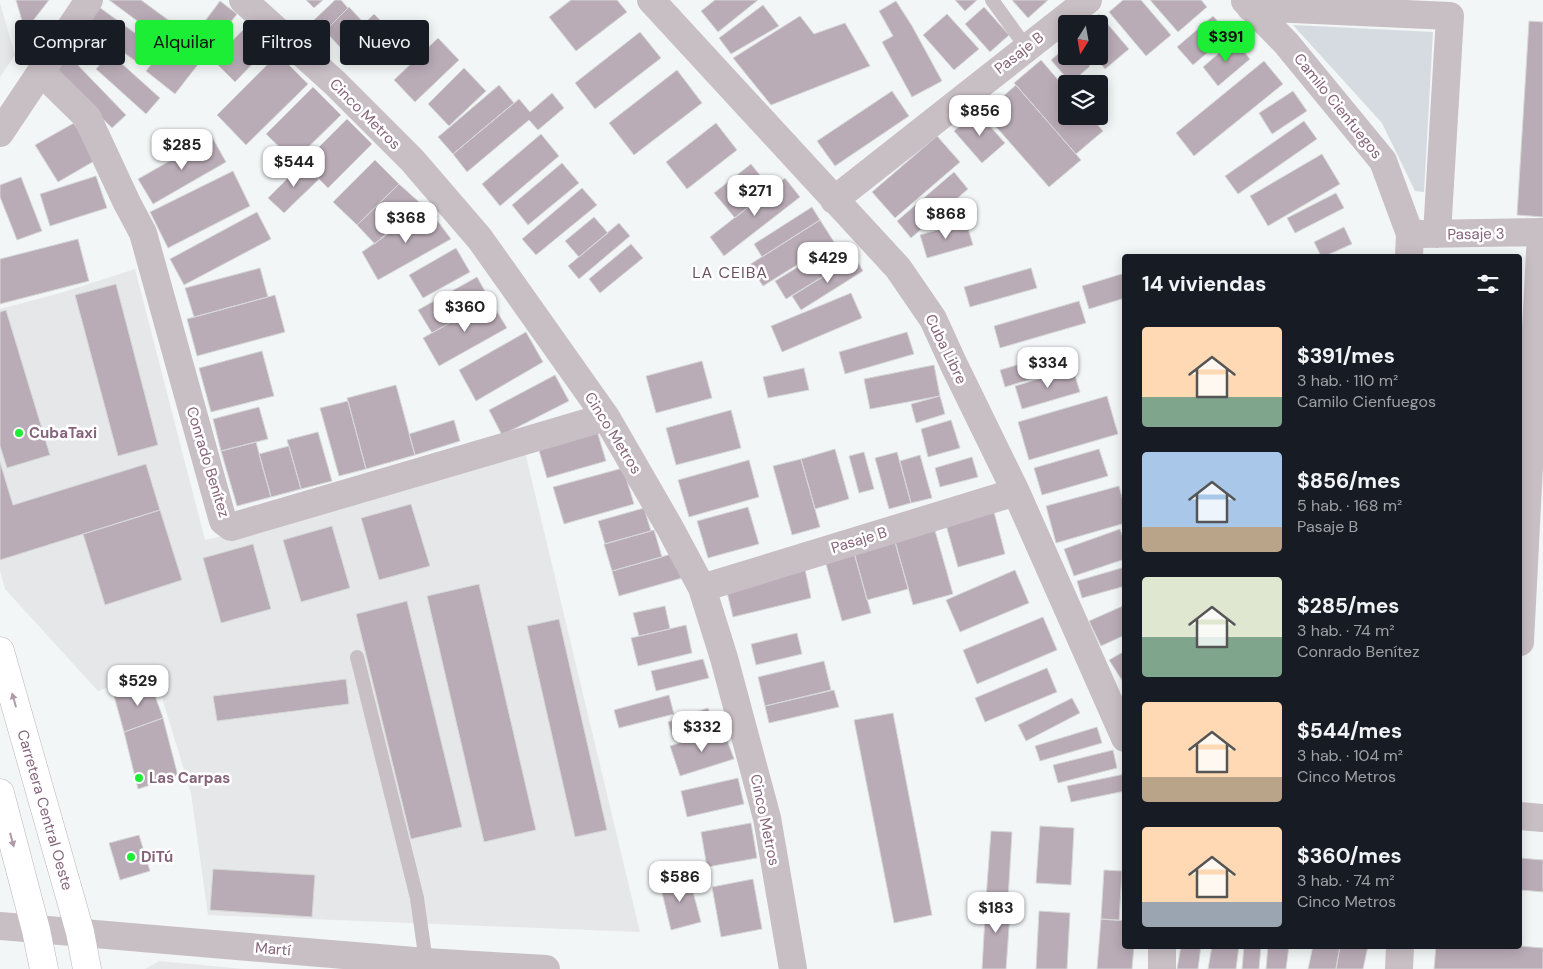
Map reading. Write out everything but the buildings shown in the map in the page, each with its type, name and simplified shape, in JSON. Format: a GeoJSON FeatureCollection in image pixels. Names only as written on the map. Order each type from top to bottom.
{"type":"FeatureCollection","features":[{"type":"Feature","properties":{"kind":"main road","name":"Carretera Central Oeste"},"geometry":{"type":"LineString","coordinates":[[0,651],[80,932],[87,969]]}},
{"type":"Feature","properties":{"kind":"main road"},"geometry":{"type":"LineString","coordinates":[[0,793],[36,930],[44,969]]}},
{"type":"Feature","properties":{"kind":"street"},"geometry":{"type":"LineString","coordinates":[[0,133],[89,0]]}},
{"type":"Feature","properties":{"kind":"street","name":"Cinco Metros"},"geometry":{"type":"LineString","coordinates":[[243,0],[335,83],[412,160],[480,239],[606,417],[670,528],[702,588],[724,658],[767,818],[793,969]]}},
{"type":"Feature","properties":{"kind":"street","name":"Cuba Libre"},"geometry":{"type":"LineString","coordinates":[[651,0],[898,268],[933,319],[1016,492],[1122,731]]}},
{"type":"Feature","properties":{"kind":"street","name":"Pasaje B"},"geometry":{"type":"LineString","coordinates":[[834,200],[1088,0]]}},
{"type":"Feature","properties":{"kind":"street"},"geometry":{"type":"LineString","coordinates":[[1247,3],[1450,16],[1437,234]]}},
{"type":"Feature","properties":{"kind":"street","name":"Camilo Cienfuegos"},"geometry":{"type":"LineString","coordinates":[[1247,3],[1286,43],[1383,161],[1410,245]]}},
{"type":"Feature","properties":{"kind":"street","name":"Conrado Benítez"},"geometry":{"type":"LineString","coordinates":[[41,72],[87,117],[143,233],[223,521],[232,527],[606,417]]}},
{"type":"Feature","properties":{"kind":"street"},"geometry":{"type":"LineString","coordinates":[[1522,605],[1542,232]]}},
{"type":"Feature","properties":{"kind":"street","name":"Pasaje 3"},"geometry":{"type":"LineString","coordinates":[[1410,245],[1437,234],[1542,232]]}},
{"type":"Feature","properties":{"kind":"street","name":"Pasaje B"},"geometry":{"type":"LineString","coordinates":[[702,588],[1016,492]]}},
{"type":"Feature","properties":{"kind":"street"},"geometry":{"type":"LineString","coordinates":[[1522,816],[1543,818]]}},
{"type":"Feature","properties":{"kind":"street","name":"Martí"},"geometry":{"type":"LineString","coordinates":[[0,926],[426,965],[546,969]]}},
{"type":"Feature","properties":{"kind":"street"},"geometry":{"type":"LineString","coordinates":[[1162,949],[1162,969]]}},
{"type":"Feature","properties":{"kind":"street"},"geometry":{"type":"LineString","coordinates":[[1399,969],[1400,949]]}},
{"type":"Feature","properties":{"kind":"lane"},"geometry":{"type":"LineString","coordinates":[[992,0],[1026,47]]}},
{"type":"Feature","properties":{"kind":"lane"},"geometry":{"type":"LineString","coordinates":[[357,657],[416,898],[426,965]]}},
{"type":"Feature","properties":{"kind":"shaded area"},"geometry":{"type":"Polygon","coordinates":[[[0,3],[15,55],[0,77],[0,3]]]}},
{"type":"Feature","properties":{"kind":"shaded area"},"geometry":{"type":"Polygon","coordinates":[[[1293,25],[1433,32],[1424,192],[1415,191],[1382,123],[1293,25]]]}},
{"type":"Feature","properties":{"kind":"shaded area"},"geometry":{"type":"Polygon","coordinates":[[[135,269],[205,540],[245,531],[525,452],[640,932],[208,915],[191,793],[154,671],[98,691],[5,589],[0,571],[0,309],[64,292],[135,269]]]}},
{"type":"Feature","properties":{"kind":"shaded area"},"geometry":{"type":"Polygon","coordinates":[[[159,961],[244,969],[145,969],[159,961]]]}},
{"type":"Feature","properties":{"kind":"place","name":"CubaTaxi"},"geometry":{"type":"Point","coordinates":[19,433]}},
{"type":"Feature","properties":{"kind":"place","name":"Las Carpas"},"geometry":{"type":"Point","coordinates":[139,778]}},
{"type":"Feature","properties":{"kind":"place","name":"DiTú"},"geometry":{"type":"Point","coordinates":[131,857]}},
{"type":"Feature","properties":{"kind":"district","name":"LA CEIBA"},"geometry":{"type":"Point","coordinates":[730,272]}}]}
